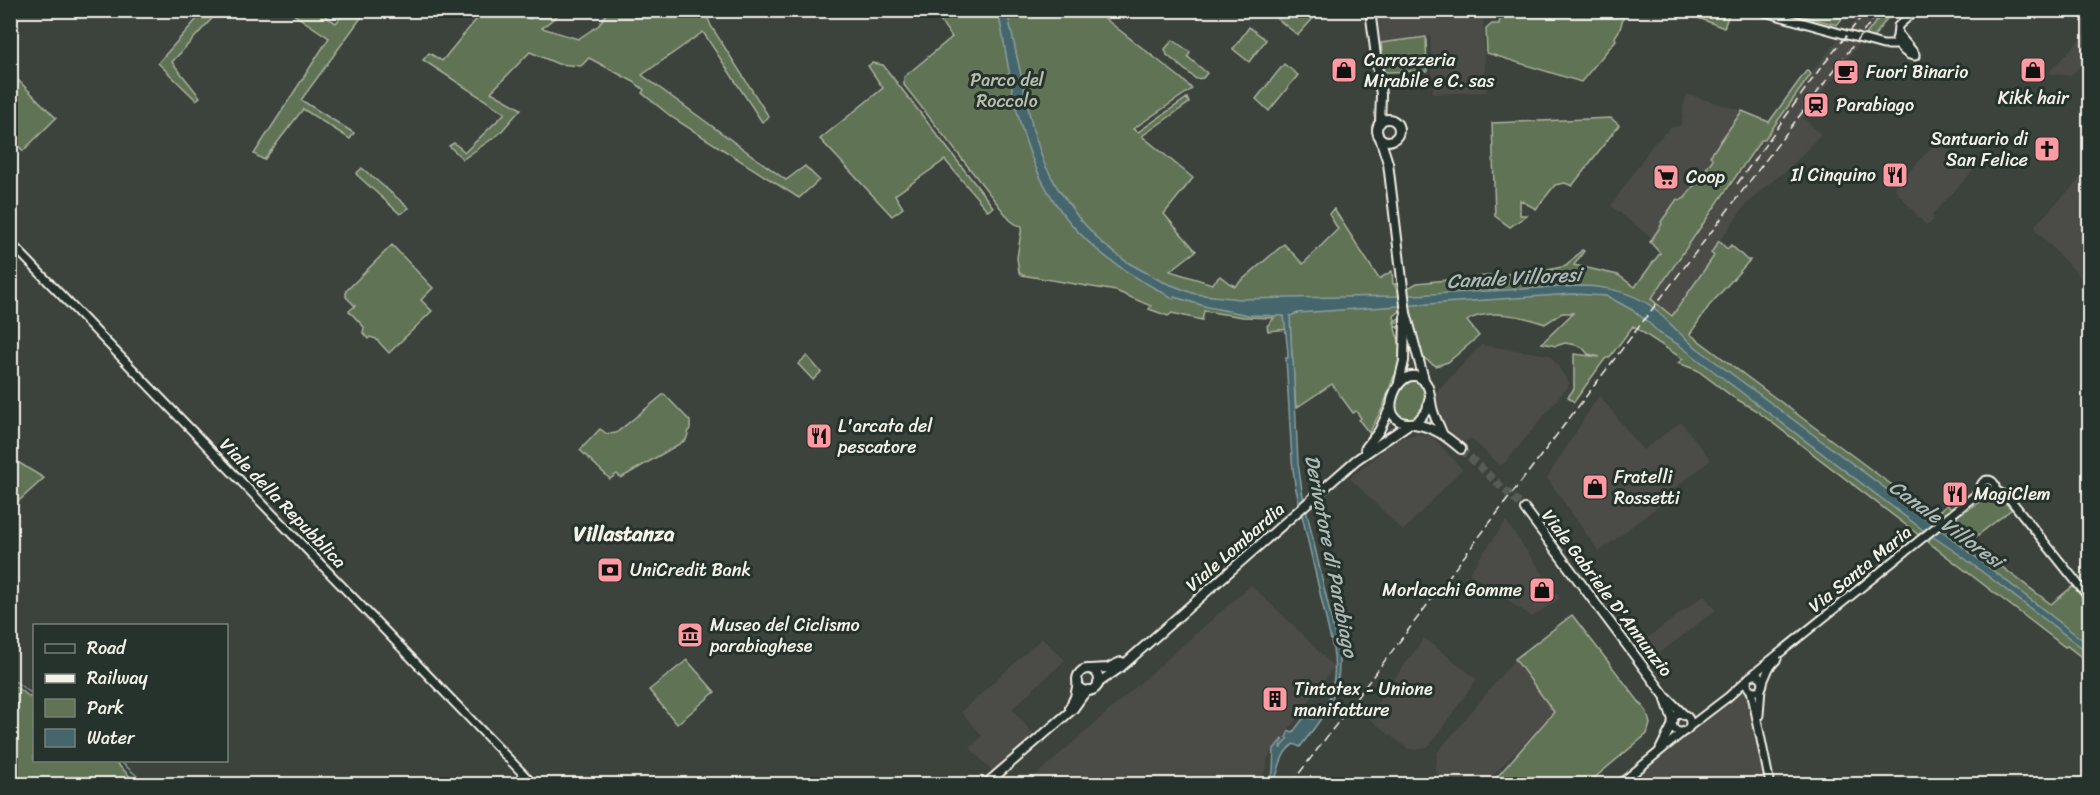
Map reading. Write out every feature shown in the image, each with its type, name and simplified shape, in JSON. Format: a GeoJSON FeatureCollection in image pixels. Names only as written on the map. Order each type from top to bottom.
{"type":"FeatureCollection","features":[{"type":"Feature","properties":{"kind":"main road","name":"Viale Lombardia"},"geometry":{"type":"LineString","coordinates":[[1356,460],[1379,431],[1399,382],[1404,362],[1405,310],[1388,163],[1377,132],[1382,108],[1370,10]]}},
{"type":"Feature","properties":{"kind":"main road","name":"Viale Lombardia"},"geometry":{"type":"LineString","coordinates":[[1382,108],[1389,120],[1395,122],[1398,128],[1398,134],[1392,141],[1388,163]]}},
{"type":"Feature","properties":{"kind":"main road"},"geometry":{"type":"LineString","coordinates":[[1380,123],[1389,120]]}},
{"type":"Feature","properties":{"kind":"main road"},"geometry":{"type":"LineString","coordinates":[[1380,138],[1392,141]]}},
{"type":"Feature","properties":{"kind":"main road","name":"Viale Lombardia"},"geometry":{"type":"LineString","coordinates":[[984,784],[1072,709],[1083,695],[1120,667],[1356,460],[1425,414],[1430,396],[1405,310]]}},
{"type":"Feature","properties":{"kind":"main road"},"geometry":{"type":"LineString","coordinates":[[1399,382],[1414,377],[1425,383]]}},
{"type":"Feature","properties":{"kind":"main road"},"geometry":{"type":"LineString","coordinates":[[1430,396],[1442,433]]}},
{"type":"Feature","properties":{"kind":"main road"},"geometry":{"type":"LineString","coordinates":[[1391,404],[1395,417],[1401,422],[1426,426],[1442,433],[1461,449]]}},
{"type":"Feature","properties":{"kind":"main road","name":"Viale Gabriele D'Annunzio"},"geometry":{"type":"LineString","coordinates":[[1525,509],[1665,696],[1686,716]]}},
{"type":"Feature","properties":{"kind":"main road","name":"Viale Lombardia"},"geometry":{"type":"LineString","coordinates":[[1062,717],[1073,702],[1080,672],[1108,668],[1133,655]]}},
{"type":"Feature","properties":{"kind":"main road"},"geometry":{"type":"LineString","coordinates":[[1090,669],[1097,674],[1098,683]]}},
{"type":"Feature","properties":{"kind":"main road"},"geometry":{"type":"LineString","coordinates":[[1078,682],[1083,689],[1089,690]]}},
{"type":"Feature","properties":{"kind":"main road","name":"Viale Gabriele D'Annunzio"},"geometry":{"type":"LineString","coordinates":[[1665,696],[1673,723]]}},
{"type":"Feature","properties":{"kind":"street"},"geometry":{"type":"LineString","coordinates":[[1761,10],[1880,44],[1898,39],[1898,26],[1916,10]]}},
{"type":"Feature","properties":{"kind":"street","name":"Viale della Repubblica"},"geometry":{"type":"LineString","coordinates":[[10,242],[533,784]]}},
{"type":"Feature","properties":{"kind":"street"},"geometry":{"type":"LineString","coordinates":[[1995,489],[1990,493],[1982,490],[1982,484],[1988,480],[1993,482],[1995,489],[2009,498],[2090,599]]}},
{"type":"Feature","properties":{"kind":"street","name":"Via Santa Maria"},"geometry":{"type":"LineString","coordinates":[[1620,784],[1982,490]]}},
{"type":"Feature","properties":{"kind":"street","name":"Via Santa Maria"},"geometry":{"type":"LineString","coordinates":[[1728,697],[1750,689],[1756,691],[1762,685],[1769,668],[1785,650]]}},
{"type":"Feature","properties":{"kind":"street"},"geometry":{"type":"LineString","coordinates":[[1758,721],[1762,685],[1760,676],[1750,677],[1747,683],[1758,721],[1770,784]]}},
{"type":"Feature","properties":{"kind":"street","name":"Via Santa Maria"},"geometry":{"type":"LineString","coordinates":[[1657,754],[1677,716],[1706,714]]}},
{"type":"Feature","properties":{"kind":"street"},"geometry":{"type":"LineString","coordinates":[[1686,716],[1690,726]]}},
{"type":"Feature","properties":{"kind":"street"},"geometry":{"type":"LineString","coordinates":[[1673,723],[1676,731],[1683,732]]}},
{"type":"Feature","properties":{"kind":"shaded area"},"geometry":{"type":"Polygon","coordinates":[[[1371,11],[1483,11],[1486,92],[1433,94],[1430,34],[1429,37],[1375,44],[1371,11]]]}},
{"type":"Feature","properties":{"kind":"shaded area"},"geometry":{"type":"Polygon","coordinates":[[[1864,11],[1884,11],[1865,36],[1848,30],[1864,11]]]}},
{"type":"Feature","properties":{"kind":"shaded area"},"geometry":{"type":"Polygon","coordinates":[[[2088,31],[2089,58],[2070,76],[2048,73],[2088,31]]]}},
{"type":"Feature","properties":{"kind":"shaded area"},"geometry":{"type":"Polygon","coordinates":[[[1843,36],[1861,41],[1803,118],[1821,134],[1789,169],[1766,186],[1744,207],[1711,253],[1715,256],[1672,316],[1651,299],[1819,63],[1843,36]]]}},
{"type":"Feature","properties":{"kind":"shaded area"},"geometry":{"type":"Polygon","coordinates":[[[1687,94],[1742,111],[1710,156],[1713,158],[1685,198],[1677,199],[1652,238],[1611,206],[1653,144],[1670,128],[1679,126],[1682,122],[1683,106],[1687,94]]]}},
{"type":"Feature","properties":{"kind":"shaded area"},"geometry":{"type":"Polygon","coordinates":[[[1938,140],[1973,171],[1932,215],[1934,220],[1928,225],[1895,190],[1896,186],[1938,140]]]}},
{"type":"Feature","properties":{"kind":"shaded area"},"geometry":{"type":"Polygon","coordinates":[[[2089,170],[2089,286],[2036,231],[2035,225],[2089,170]]]}},
{"type":"Feature","properties":{"kind":"shaded area"},"geometry":{"type":"Polygon","coordinates":[[[1481,345],[1550,355],[1570,384],[1505,463],[1500,465],[1470,438],[1464,443],[1443,425],[1435,394],[1481,345]]]}},
{"type":"Feature","properties":{"kind":"shaded area"},"geometry":{"type":"Polygon","coordinates":[[[1599,395],[1643,450],[1681,422],[1711,460],[1675,488],[1661,504],[1599,552],[1547,478],[1599,395]]]}},
{"type":"Feature","properties":{"kind":"shaded area"},"geometry":{"type":"Polygon","coordinates":[[[1416,434],[1432,436],[1462,469],[1403,531],[1350,478],[1397,439],[1416,434]]]}},
{"type":"Feature","properties":{"kind":"shaded area"},"geometry":{"type":"Polygon","coordinates":[[[1506,521],[1560,598],[1532,617],[1469,573],[1506,521]]]}},
{"type":"Feature","properties":{"kind":"shaded area"},"geometry":{"type":"Polygon","coordinates":[[[1251,585],[1334,667],[1267,759],[1267,768],[1256,784],[1026,784],[1251,585]]]}},
{"type":"Feature","properties":{"kind":"shaded area"},"geometry":{"type":"Polygon","coordinates":[[[1704,595],[1716,610],[1656,656],[1645,640],[1704,595]]]}},
{"type":"Feature","properties":{"kind":"shaded area"},"geometry":{"type":"Polygon","coordinates":[[[1042,638],[1065,660],[1012,709],[1034,735],[993,772],[970,748],[982,736],[961,712],[1042,638]]]}},
{"type":"Feature","properties":{"kind":"shaded area"},"geometry":{"type":"Polygon","coordinates":[[[1424,638],[1477,679],[1429,746],[1417,750],[1408,749],[1367,717],[1424,638]]]}},
{"type":"Feature","properties":{"kind":"shaded area"},"geometry":{"type":"Polygon","coordinates":[[[1515,659],[1555,711],[1485,784],[1451,784],[1436,772],[1437,753],[1515,659]]]}},
{"type":"Feature","properties":{"kind":"shaded area"},"geometry":{"type":"Polygon","coordinates":[[[1746,683],[1750,690],[1768,776],[1758,784],[1621,784],[1746,683]]]}},
{"type":"Feature","properties":{"kind":"green space"},"geometry":{"type":"Polygon","coordinates":[[[484,10],[505,11],[530,19],[539,11],[563,11],[542,28],[578,39],[599,25],[608,11],[705,11],[711,26],[769,117],[762,122],[703,32],[642,75],[786,180],[805,166],[819,180],[799,198],[673,118],[642,93],[644,90],[634,82],[589,58],[581,66],[558,64],[530,52],[491,92],[521,109],[499,134],[463,159],[449,146],[454,143],[465,152],[505,113],[423,60],[429,53],[442,61],[484,10]]]}},
{"type":"Feature","properties":{"kind":"green space"},"geometry":{"type":"Polygon","coordinates":[[[1501,10],[1625,11],[1615,37],[1616,40],[1581,82],[1487,53],[1486,29],[1492,24],[1499,24],[1501,10]]]}},
{"type":"Feature","properties":{"kind":"green space"},"geometry":{"type":"Polygon","coordinates":[[[204,11],[219,11],[172,62],[200,97],[196,100],[158,63],[204,11]]]}},
{"type":"Feature","properties":{"kind":"green space"},"geometry":{"type":"Polygon","coordinates":[[[289,11],[329,11],[325,16],[336,23],[346,11],[366,11],[301,100],[354,133],[350,139],[303,109],[264,160],[254,154],[329,38],[289,11]]]}},
{"type":"Feature","properties":{"kind":"green space","name":"Parco del Roccolo"},"geometry":{"type":"Polygon","coordinates":[[[933,11],[1095,11],[1182,79],[1192,89],[1133,129],[1138,132],[1187,98],[1189,103],[1142,136],[1193,178],[1164,214],[1196,251],[1170,271],[1212,284],[1220,276],[1235,286],[1284,244],[1303,264],[1338,229],[1329,214],[1334,209],[1379,279],[1392,271],[1393,284],[1396,284],[1399,295],[1407,294],[1408,288],[1417,283],[1548,270],[1566,266],[1582,250],[1584,251],[1574,265],[1618,275],[1635,287],[1660,253],[1650,242],[1662,224],[1661,222],[1677,199],[1685,198],[1713,159],[1710,156],[1742,111],[1769,122],[1807,70],[1811,74],[1764,140],[1761,140],[1651,299],[1672,316],[1714,256],[1711,253],[1719,241],[1727,249],[1731,245],[1747,260],[1750,260],[1709,306],[1690,334],[1885,480],[1936,514],[1947,505],[1958,515],[1987,498],[1999,498],[2012,509],[1969,542],[2051,604],[2073,586],[2089,605],[2089,663],[1757,411],[1733,397],[1697,370],[1678,363],[1683,359],[1633,326],[1574,402],[1568,397],[1574,389],[1574,354],[1600,357],[1588,354],[1576,345],[1565,343],[1556,346],[1542,343],[1573,313],[1562,313],[1545,324],[1527,318],[1505,315],[1475,317],[1467,321],[1479,336],[1448,362],[1436,366],[1422,357],[1409,310],[1410,304],[1402,305],[1400,311],[1394,316],[1395,321],[1403,315],[1403,323],[1394,322],[1395,325],[1403,327],[1403,331],[1395,326],[1400,344],[1396,376],[1394,376],[1383,407],[1369,433],[1359,420],[1361,418],[1356,411],[1353,413],[1332,384],[1296,408],[1290,329],[1268,331],[1267,326],[1274,318],[1243,317],[1204,311],[1202,320],[1172,313],[1168,316],[1149,309],[1151,306],[1116,291],[1022,275],[1019,272],[1017,258],[1022,226],[1010,220],[904,85],[904,77],[952,37],[933,11]]]}},
{"type":"Feature","properties":{"kind":"green space"},"geometry":{"type":"Polygon","coordinates":[[[1267,11],[1320,11],[1298,35],[1267,11]]]}},
{"type":"Feature","properties":{"kind":"green space"},"geometry":{"type":"Polygon","coordinates":[[[1681,11],[1730,11],[1724,28],[1681,11]]]}},
{"type":"Feature","properties":{"kind":"green space"},"geometry":{"type":"Polygon","coordinates":[[[1784,11],[1848,11],[1837,25],[1784,11]]]}},
{"type":"Feature","properties":{"kind":"green space"},"geometry":{"type":"Polygon","coordinates":[[[1884,11],[1891,13],[1873,38],[1865,36],[1884,11]]]}},
{"type":"Feature","properties":{"kind":"green space"},"geometry":{"type":"Polygon","coordinates":[[[1249,27],[1266,40],[1249,62],[1233,49],[1249,27]]]}},
{"type":"Feature","properties":{"kind":"green space"},"geometry":{"type":"Polygon","coordinates":[[[1426,37],[1427,71],[1384,72],[1381,43],[1426,37]]]}},
{"type":"Feature","properties":{"kind":"green space"},"geometry":{"type":"Polygon","coordinates":[[[1173,40],[1190,52],[1188,57],[1207,73],[1203,78],[1196,79],[1167,55],[1165,49],[1173,40]]]}},
{"type":"Feature","properties":{"kind":"green space"},"geometry":{"type":"Polygon","coordinates":[[[872,63],[883,65],[993,207],[988,211],[945,160],[895,195],[903,208],[892,216],[820,139],[883,88],[868,66],[872,63]]]}},
{"type":"Feature","properties":{"kind":"green space"},"geometry":{"type":"Polygon","coordinates":[[[1284,64],[1298,75],[1269,111],[1256,99],[1284,64]]]}},
{"type":"Feature","properties":{"kind":"green space"},"geometry":{"type":"Polygon","coordinates":[[[10,72],[56,118],[23,151],[11,138],[10,72]]]}},
{"type":"Feature","properties":{"kind":"green space"},"geometry":{"type":"Polygon","coordinates":[[[1611,118],[1619,125],[1572,186],[1565,183],[1555,185],[1536,209],[1520,200],[1520,215],[1527,215],[1510,227],[1495,216],[1492,123],[1611,118]]]}},
{"type":"Feature","properties":{"kind":"green space"},"geometry":{"type":"Polygon","coordinates":[[[362,168],[409,208],[400,214],[356,174],[362,168]]]}},
{"type":"Feature","properties":{"kind":"green space"},"geometry":{"type":"Polygon","coordinates":[[[392,245],[433,288],[421,300],[432,311],[389,353],[376,339],[370,337],[368,339],[363,333],[364,327],[349,311],[355,306],[346,297],[346,291],[392,245]]]}},
{"type":"Feature","properties":{"kind":"green space"},"geometry":{"type":"Polygon","coordinates":[[[807,356],[821,372],[813,380],[798,364],[807,356]]]}},
{"type":"Feature","properties":{"kind":"green space"},"geometry":{"type":"Polygon","coordinates":[[[1409,381],[1417,381],[1425,386],[1428,400],[1420,417],[1407,421],[1399,417],[1396,402],[1401,388],[1409,381]]]}},
{"type":"Feature","properties":{"kind":"green space"},"geometry":{"type":"Polygon","coordinates":[[[664,394],[690,421],[686,440],[621,478],[617,474],[610,479],[580,450],[600,429],[607,434],[616,433],[664,394]]]}},
{"type":"Feature","properties":{"kind":"green space"},"geometry":{"type":"Polygon","coordinates":[[[11,458],[44,478],[11,508],[11,458]]]}},
{"type":"Feature","properties":{"kind":"green space"},"geometry":{"type":"Polygon","coordinates":[[[1572,615],[1647,712],[1650,724],[1647,734],[1587,784],[1491,784],[1554,712],[1515,659],[1572,615]]]}},
{"type":"Feature","properties":{"kind":"green space"},"geometry":{"type":"Polygon","coordinates":[[[687,660],[715,692],[677,724],[649,690],[687,660]]]}},
{"type":"Feature","properties":{"kind":"green space"},"geometry":{"type":"Polygon","coordinates":[[[10,683],[33,699],[33,762],[115,762],[138,784],[11,784],[10,683]]]}},
{"type":"Feature","properties":{"kind":"water"},"geometry":{"type":"Polygon","coordinates":[[[998,11],[1007,11],[1033,130],[1044,163],[1078,217],[1102,243],[1127,262],[1161,281],[1195,294],[1240,299],[1395,296],[1579,286],[1608,289],[1638,298],[1655,309],[1697,348],[1932,523],[2089,645],[2089,653],[1679,345],[1659,333],[1632,310],[1607,296],[1573,294],[1298,313],[1290,316],[1298,463],[1302,491],[1338,648],[1339,664],[1335,690],[1325,713],[1300,747],[1294,744],[1289,748],[1281,761],[1274,782],[1266,784],[1273,772],[1274,749],[1282,739],[1281,748],[1288,739],[1286,737],[1289,731],[1293,732],[1306,715],[1313,719],[1326,705],[1330,697],[1335,668],[1333,649],[1295,485],[1284,316],[1248,315],[1174,297],[1173,299],[1117,265],[1079,233],[1049,193],[1027,145],[1014,95],[998,11]]]}},
{"type":"Feature","properties":{"kind":"waterway"},"geometry":{"type":"LineString","coordinates":[[10,678],[33,694]]}},
{"type":"Feature","properties":{"kind":"waterway"},"geometry":{"type":"LineString","coordinates":[[121,762],[146,784]]}},
{"type":"Feature","properties":{"kind":"waterway"},"geometry":{"type":"LineString","coordinates":[[130,784],[141,781]]}},
{"type":"Feature","properties":{"kind":"tunnel"},"geometry":{"type":"LineString","coordinates":[[1461,449],[1525,509]]}},
{"type":"Feature","properties":{"kind":"railway"},"geometry":{"type":"LineString","coordinates":[[1737,184],[1819,70],[1867,10]]}},
{"type":"Feature","properties":{"kind":"railway"},"geometry":{"type":"LineString","coordinates":[[1291,784],[1880,10]]}},
{"type":"Feature","properties":{"kind":"place","name":"Carrozzeria Mirabile e C. sas"},"geometry":{"type":"Point","coordinates":[1344,70]}},
{"type":"Feature","properties":{"kind":"place","name":"Kikk hair"},"geometry":{"type":"Point","coordinates":[2033,70]}},
{"type":"Feature","properties":{"kind":"place","name":"Fuori Binario"},"geometry":{"type":"Point","coordinates":[1846,72]}},
{"type":"Feature","properties":{"kind":"place","name":"Parabiago"},"geometry":{"type":"Point","coordinates":[1816,105]}},
{"type":"Feature","properties":{"kind":"place","name":"Santuario di San Felice"},"geometry":{"type":"Point","coordinates":[2047,149]}},
{"type":"Feature","properties":{"kind":"place","name":"Il Cinquino"},"geometry":{"type":"Point","coordinates":[1895,175]}},
{"type":"Feature","properties":{"kind":"place","name":"Coop"},"geometry":{"type":"Point","coordinates":[1666,177]}},
{"type":"Feature","properties":{"kind":"place","name":"L'arcata del pescatore"},"geometry":{"type":"Point","coordinates":[819,436]}},
{"type":"Feature","properties":{"kind":"place","name":"Fratelli Rossetti"},"geometry":{"type":"Point","coordinates":[1595,487]}},
{"type":"Feature","properties":{"kind":"place","name":"MagiClem"},"geometry":{"type":"Point","coordinates":[1955,494]}},
{"type":"Feature","properties":{"kind":"place","name":"UniCredit Bank"},"geometry":{"type":"Point","coordinates":[610,570]}},
{"type":"Feature","properties":{"kind":"place","name":"Morlacchi Gomme"},"geometry":{"type":"Point","coordinates":[1542,590]}},
{"type":"Feature","properties":{"kind":"place","name":"Museo del Ciclismo parabiaghese"},"geometry":{"type":"Point","coordinates":[690,635]}},
{"type":"Feature","properties":{"kind":"place","name":"Tintotex - Unione manifatture"},"geometry":{"type":"Point","coordinates":[1275,699]}},
{"type":"Feature","properties":{"kind":"district","name":"Villastanza"},"geometry":{"type":"Point","coordinates":[624,534]}},
{"type":"Feature","properties":{"kind":"water label","name":"Canale Villoresi"},"geometry":{"type":"Point","coordinates":[1514,278]}},
{"type":"Feature","properties":{"kind":"water label","name":"Canale Villoresi"},"geometry":{"type":"Point","coordinates":[1946,524]}},
{"type":"Feature","properties":{"kind":"water label","name":"Derivatore di Parabiago"},"geometry":{"type":"Point","coordinates":[1331,556]}}]}
